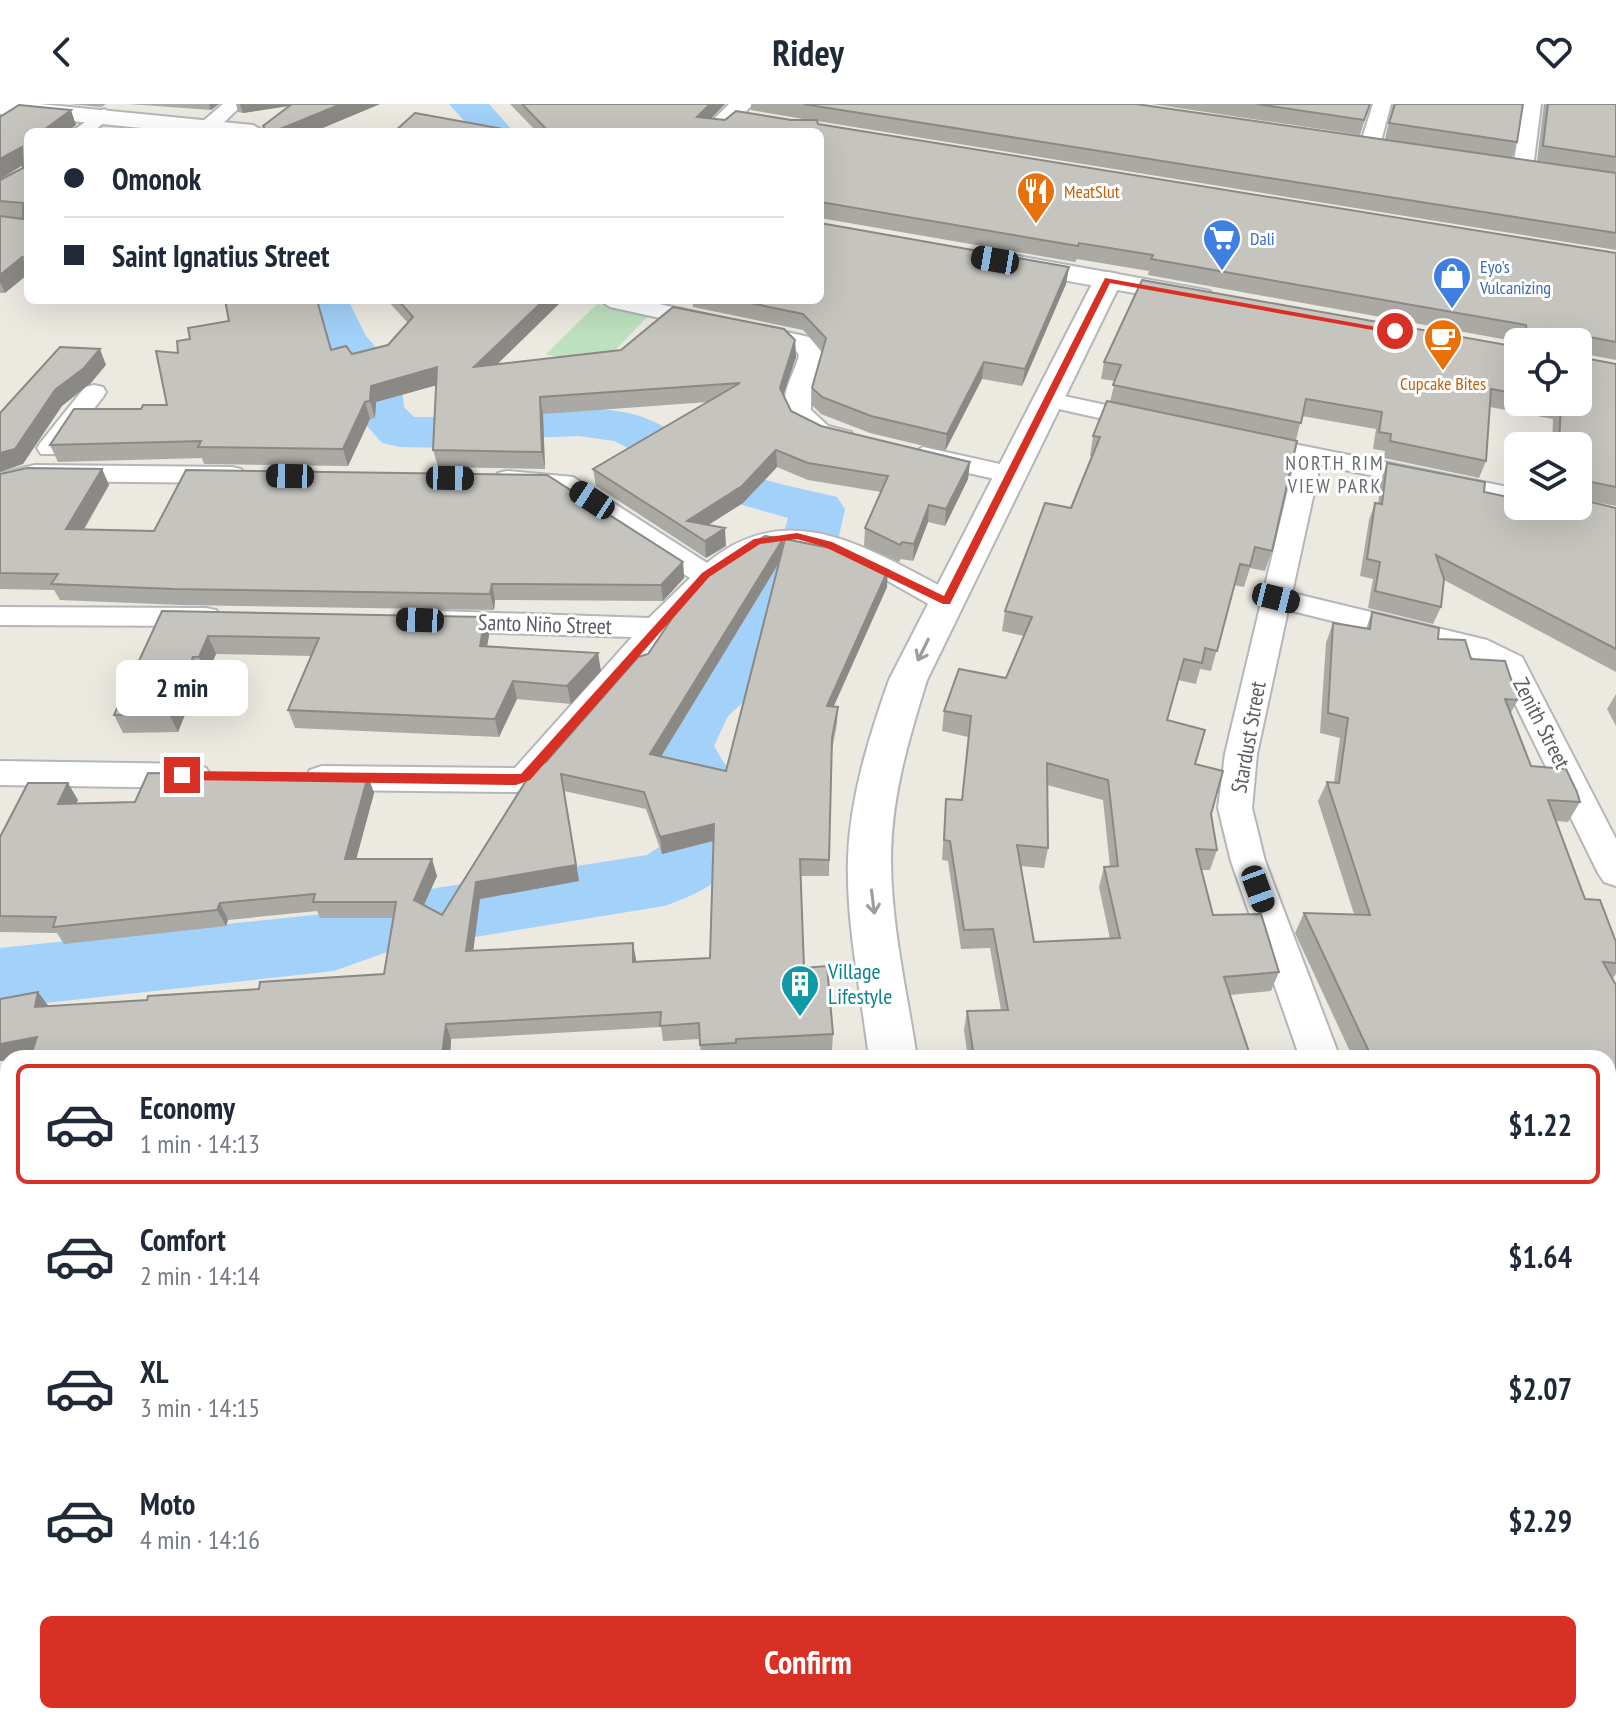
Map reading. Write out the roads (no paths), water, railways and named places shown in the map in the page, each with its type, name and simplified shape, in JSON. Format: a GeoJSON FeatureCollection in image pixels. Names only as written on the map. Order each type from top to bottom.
{"type":"FeatureCollection","features":[{"type":"Feature","properties":{"kind":"street"},"geometry":{"type":"LineString","coordinates":[[209,126],[234,104]]}},
{"type":"Feature","properties":{"kind":"street"},"geometry":{"type":"LineString","coordinates":[[1370,145],[1382,104]]}},
{"type":"Feature","properties":{"kind":"street"},"geometry":{"type":"LineString","coordinates":[[1523,168],[1532,104]]}},
{"type":"Feature","properties":{"kind":"street"},"geometry":{"type":"LineString","coordinates":[[0,107],[224,128]]}},
{"type":"Feature","properties":{"kind":"street"},"geometry":{"type":"LineString","coordinates":[[0,127],[26,109]]}},
{"type":"Feature","properties":{"kind":"street"},"geometry":{"type":"LineString","coordinates":[[86,128],[104,115]]}},
{"type":"Feature","properties":{"kind":"street"},"geometry":{"type":"LineString","coordinates":[[728,117],[761,121]]}},
{"type":"Feature","properties":{"kind":"street"},"geometry":{"type":"LineString","coordinates":[[975,256],[1225,301]]}},
{"type":"Feature","properties":{"kind":"street"},"geometry":{"type":"LineString","coordinates":[[892,1050],[870,881],[874,814],[886,746],[908,680],[1108,280]]}},
{"type":"Feature","properties":{"kind":"street"},"geometry":{"type":"LineString","coordinates":[[629,304],[794,338],[811,354],[810,368],[796,399],[802,420],[819,431],[861,441]]}},
{"type":"Feature","properties":{"kind":"street"},"geometry":{"type":"LineString","coordinates":[[15,477],[94,392]]}},
{"type":"Feature","properties":{"kind":"street"},"geometry":{"type":"LineString","coordinates":[[1050,400],[1172,426]]}},
{"type":"Feature","properties":{"kind":"street"},"geometry":{"type":"LineString","coordinates":[[1263,445],[1504,494]]}},
{"type":"Feature","properties":{"kind":"street"},"geometry":{"type":"LineString","coordinates":[[892,448],[1013,475]]}},
{"type":"Feature","properties":{"kind":"street","name":"Stardust Street"},"geometry":{"type":"LineString","coordinates":[[1309,455],[1241,754],[1235,808],[1248,861],[1317,1050]]}},
{"type":"Feature","properties":{"kind":"street"},"geometry":{"type":"LineString","coordinates":[[15,477],[258,476]]}},
{"type":"Feature","properties":{"kind":"street"},"geometry":{"type":"LineString","coordinates":[[482,478],[564,483],[706,575]]}},
{"type":"Feature","properties":{"kind":"street"},"geometry":{"type":"LineString","coordinates":[[297,777],[516,780],[526,777],[706,575],[758,542],[797,536],[829,545],[946,601]]}},
{"type":"Feature","properties":{"kind":"street","name":"Zenith Street"},"geometry":{"type":"LineString","coordinates":[[1276,598],[1476,647],[1493,652],[1511,664],[1616,873]]}},
{"type":"Feature","properties":{"kind":"street"},"geometry":{"type":"LineString","coordinates":[[0,616],[232,617]]}},
{"type":"Feature","properties":{"kind":"street","name":"Santo Niño Street"},"geometry":{"type":"LineString","coordinates":[[406,619],[659,628]]}},
{"type":"Feature","properties":{"kind":"street"},"geometry":{"type":"LineString","coordinates":[[0,773],[219,776]]}},
{"type":"Feature","properties":{"kind":"waterway"},"geometry":{"type":"LineString","coordinates":[[468,104],[491,128]]}},
{"type":"Feature","properties":{"kind":"waterway"},"geometry":{"type":"LineString","coordinates":[[0,978],[334,942],[385,924],[664,879],[712,846],[710,801],[682,746],[702,704],[750,662],[768,612],[811,536],[818,509],[716,481],[662,445],[627,428],[579,421],[526,423],[454,433],[400,432],[379,411],[376,375],[345,342],[327,304]]}},
{"type":"Feature","properties":{"kind":"place","name":"MeatSlut"},"geometry":{"type":"Point","coordinates":[1036,225]}},
{"type":"Feature","properties":{"kind":"place","name":"Dali"},"geometry":{"type":"Point","coordinates":[1222,272]}},
{"type":"Feature","properties":{"kind":"place","name":"Eyo's Vulcanizing"},"geometry":{"type":"Point","coordinates":[1452,310]}},
{"type":"Feature","properties":{"kind":"place","name":"Cupcake Bites"},"geometry":{"type":"Point","coordinates":[1443,372]}},
{"type":"Feature","properties":{"kind":"place","name":"Village Lifestyle"},"geometry":{"type":"Point","coordinates":[800,1018]}},
{"type":"Feature","properties":{"kind":"district","name":"NORTH RIM VIEW PARK"},"geometry":{"type":"Point","coordinates":[1335,474]}}]}
